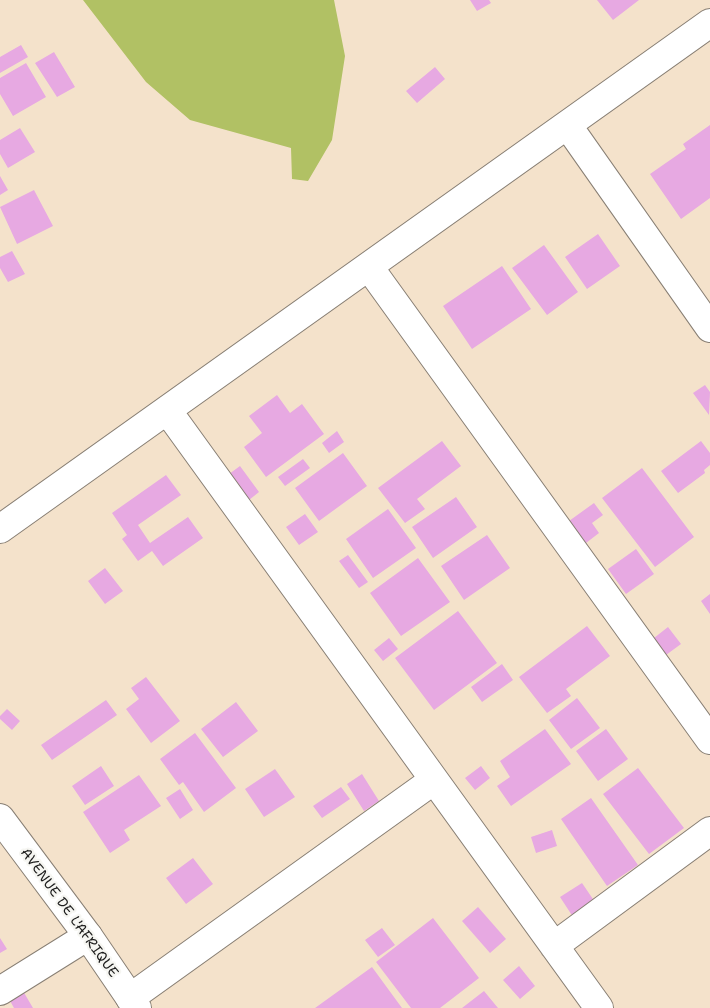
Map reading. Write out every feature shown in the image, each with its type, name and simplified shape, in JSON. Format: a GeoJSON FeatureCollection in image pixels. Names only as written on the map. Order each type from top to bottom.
{"type":"FeatureCollection","features":[{"type":"Feature","properties":{"kind":"street"},"geometry":{"type":"LineString","coordinates":[[0,529],[710,23]]}},
{"type":"Feature","properties":{"kind":"street"},"geometry":{"type":"LineString","coordinates":[[568,126],[710,328]]}},
{"type":"Feature","properties":{"kind":"street"},"geometry":{"type":"LineString","coordinates":[[369,267],[710,740]]}},
{"type":"Feature","properties":{"kind":"street"},"geometry":{"type":"LineString","coordinates":[[167,410],[599,1008]]}},
{"type":"Feature","properties":{"kind":"street"},"geometry":{"type":"LineString","coordinates":[[134,1003],[434,780]]}},
{"type":"Feature","properties":{"kind":"street","name":"AVENUE DE L'AFRIQUE"},"geometry":{"type":"LineString","coordinates":[[0,818],[88,936],[134,1003]]}},
{"type":"Feature","properties":{"kind":"street"},"geometry":{"type":"LineString","coordinates":[[554,946],[710,831]]}},
{"type":"Feature","properties":{"kind":"street"},"geometry":{"type":"LineString","coordinates":[[0,991],[88,936]]}},
{"type":"Feature","properties":{"kind":"green space"},"geometry":{"type":"Polygon","coordinates":[[[83,0],[334,0],[345,56],[332,140],[308,181],[292,179],[291,148],[190,120],[146,82],[83,0]]]}},
{"type":"Feature","properties":{"kind":"building"},"geometry":{"type":"Polygon","coordinates":[[[470,0],[489,0],[491,3],[477,11],[470,0]]]}},
{"type":"Feature","properties":{"kind":"building"},"geometry":{"type":"Polygon","coordinates":[[[597,0],[639,0],[613,20],[597,0]]]}},
{"type":"Feature","properties":{"kind":"building"},"geometry":{"type":"Polygon","coordinates":[[[21,45],[28,57],[0,73],[0,57],[21,45]]]}},
{"type":"Feature","properties":{"kind":"building"},"geometry":{"type":"Polygon","coordinates":[[[54,52],[75,87],[57,97],[35,63],[54,52]]]}},
{"type":"Feature","properties":{"kind":"building"},"geometry":{"type":"Polygon","coordinates":[[[26,63],[46,97],[13,116],[0,94],[0,78],[26,63]]]}},
{"type":"Feature","properties":{"kind":"building"},"geometry":{"type":"Polygon","coordinates":[[[435,67],[445,79],[417,103],[406,91],[435,67]]]}},
{"type":"Feature","properties":{"kind":"building"},"geometry":{"type":"Polygon","coordinates":[[[710,125],[710,198],[681,219],[650,174],[686,149],[683,144],[710,125]]]}},
{"type":"Feature","properties":{"kind":"building"},"geometry":{"type":"Polygon","coordinates":[[[20,128],[35,152],[8,168],[0,154],[0,140],[20,128]]]}},
{"type":"Feature","properties":{"kind":"building"},"geometry":{"type":"Polygon","coordinates":[[[0,176],[8,190],[0,195],[0,176]]]}},
{"type":"Feature","properties":{"kind":"building"},"geometry":{"type":"Polygon","coordinates":[[[34,190],[53,226],[17,244],[0,207],[34,190]]]}},
{"type":"Feature","properties":{"kind":"building"},"geometry":{"type":"Polygon","coordinates":[[[598,234],[620,266],[587,289],[565,257],[598,234]]]}},
{"type":"Feature","properties":{"kind":"building"},"geometry":{"type":"Polygon","coordinates":[[[544,245],[578,292],[547,315],[512,268],[544,245]]]}},
{"type":"Feature","properties":{"kind":"building"},"geometry":{"type":"Polygon","coordinates":[[[12,251],[25,274],[8,282],[0,268],[0,257],[12,251]]]}},
{"type":"Feature","properties":{"kind":"building"},"geometry":{"type":"Polygon","coordinates":[[[502,266],[531,309],[472,349],[443,306],[502,266]]]}},
{"type":"Feature","properties":{"kind":"building"},"geometry":{"type":"Polygon","coordinates":[[[705,385],[710,392],[709,415],[693,393],[705,385]]]}},
{"type":"Feature","properties":{"kind":"building"},"geometry":{"type":"Polygon","coordinates":[[[277,395],[290,413],[302,404],[324,434],[266,477],[244,447],[262,433],[249,416],[277,395]]]}},
{"type":"Feature","properties":{"kind":"building"},"geometry":{"type":"Polygon","coordinates":[[[337,431],[344,442],[329,453],[322,443],[337,431]]]}},
{"type":"Feature","properties":{"kind":"building"},"geometry":{"type":"Polygon","coordinates":[[[442,441],[461,466],[417,499],[425,509],[405,523],[378,488],[442,441]]]}},
{"type":"Feature","properties":{"kind":"building"},"geometry":{"type":"Polygon","coordinates":[[[701,441],[710,453],[710,465],[704,470],[705,473],[678,493],[661,471],[701,441]]]}},
{"type":"Feature","properties":{"kind":"building"},"geometry":{"type":"Polygon","coordinates":[[[343,453],[367,486],[319,521],[295,488],[343,453]]]}},
{"type":"Feature","properties":{"kind":"building"},"geometry":{"type":"Polygon","coordinates":[[[303,459],[310,468],[285,486],[278,477],[303,459]]]}},
{"type":"Feature","properties":{"kind":"building"},"geometry":{"type":"Polygon","coordinates":[[[240,466],[259,492],[244,504],[225,477],[240,466]]]}},
{"type":"Feature","properties":{"kind":"building"},"geometry":{"type":"Polygon","coordinates":[[[642,468],[694,537],[655,567],[602,498],[642,468]]]}},
{"type":"Feature","properties":{"kind":"building"},"geometry":{"type":"Polygon","coordinates":[[[166,475],[181,495],[138,525],[150,543],[188,517],[203,538],[163,566],[152,551],[138,561],[122,539],[127,535],[112,513],[166,475]]]}},
{"type":"Feature","properties":{"kind":"building"},"geometry":{"type":"Polygon","coordinates":[[[456,497],[477,527],[433,558],[412,527],[456,497]]]}},
{"type":"Feature","properties":{"kind":"building"},"geometry":{"type":"Polygon","coordinates":[[[594,503],[603,515],[592,523],[599,533],[586,543],[569,521],[594,503]]]}},
{"type":"Feature","properties":{"kind":"building"},"geometry":{"type":"Polygon","coordinates":[[[388,509],[416,548],[373,578],[346,539],[388,509]]]}},
{"type":"Feature","properties":{"kind":"building"},"geometry":{"type":"Polygon","coordinates":[[[305,514],[318,532],[299,545],[286,527],[305,514]]]}},
{"type":"Feature","properties":{"kind":"building"},"geometry":{"type":"Polygon","coordinates":[[[487,535],[510,568],[464,600],[441,566],[487,535]]]}},
{"type":"Feature","properties":{"kind":"building"},"geometry":{"type":"Polygon","coordinates":[[[636,549],[654,574],[626,594],[608,569],[636,549]]]}},
{"type":"Feature","properties":{"kind":"building"},"geometry":{"type":"Polygon","coordinates":[[[348,555],[368,582],[359,588],[339,561],[348,555]]]}},
{"type":"Feature","properties":{"kind":"building"},"geometry":{"type":"Polygon","coordinates":[[[418,558],[450,602],[401,636],[370,593],[418,558]]]}},
{"type":"Feature","properties":{"kind":"building"},"geometry":{"type":"Polygon","coordinates":[[[105,568],[123,591],[105,604],[88,581],[105,568]]]}},
{"type":"Feature","properties":{"kind":"building"},"geometry":{"type":"Polygon","coordinates":[[[710,594],[710,614],[701,601],[710,594]]]}},
{"type":"Feature","properties":{"kind":"building"},"geometry":{"type":"Polygon","coordinates":[[[458,611],[497,663],[434,710],[395,658],[458,611]]]}},
{"type":"Feature","properties":{"kind":"building"},"geometry":{"type":"Polygon","coordinates":[[[587,626],[610,656],[566,689],[571,696],[547,713],[519,677],[587,626]]]}},
{"type":"Feature","properties":{"kind":"building"},"geometry":{"type":"Polygon","coordinates":[[[668,627],[681,644],[666,655],[654,638],[668,627]]]}},
{"type":"Feature","properties":{"kind":"building"},"geometry":{"type":"Polygon","coordinates":[[[389,638],[398,649],[383,661],[374,650],[389,638]]]}},
{"type":"Feature","properties":{"kind":"building"},"geometry":{"type":"Polygon","coordinates":[[[502,664],[513,680],[482,702],[471,687],[502,664]]]}},
{"type":"Feature","properties":{"kind":"building"},"geometry":{"type":"Polygon","coordinates":[[[146,677],[180,721],[151,743],[126,709],[139,699],[131,688],[146,677]]]}},
{"type":"Feature","properties":{"kind":"building"},"geometry":{"type":"Polygon","coordinates":[[[577,698],[600,728],[571,749],[549,720],[577,698]]]}},
{"type":"Feature","properties":{"kind":"building"},"geometry":{"type":"Polygon","coordinates":[[[106,700],[117,715],[52,760],[41,745],[106,700]]]}},
{"type":"Feature","properties":{"kind":"building"},"geometry":{"type":"Polygon","coordinates":[[[236,702],[258,731],[223,757],[201,729],[236,702]]]}},
{"type":"Feature","properties":{"kind":"building"},"geometry":{"type":"Polygon","coordinates":[[[7,709],[20,721],[12,730],[0,719],[0,716],[7,709]]]}},
{"type":"Feature","properties":{"kind":"building"},"geometry":{"type":"Polygon","coordinates":[[[545,729],[571,764],[511,806],[497,786],[510,777],[500,761],[545,729]]]}},
{"type":"Feature","properties":{"kind":"building"},"geometry":{"type":"Polygon","coordinates":[[[606,729],[628,759],[598,781],[576,751],[606,729]]]}},
{"type":"Feature","properties":{"kind":"building"},"geometry":{"type":"Polygon","coordinates":[[[195,733],[236,788],[204,812],[183,782],[179,785],[160,759],[195,733]]]}},
{"type":"Feature","properties":{"kind":"building"},"geometry":{"type":"Polygon","coordinates":[[[101,766],[114,786],[85,805],[72,786],[101,766]]]}},
{"type":"Feature","properties":{"kind":"building"},"geometry":{"type":"Polygon","coordinates":[[[481,766],[490,778],[475,790],[465,778],[481,766]]]}},
{"type":"Feature","properties":{"kind":"building"},"geometry":{"type":"Polygon","coordinates":[[[638,768],[684,828],[649,854],[603,794],[638,768]]]}},
{"type":"Feature","properties":{"kind":"building"},"geometry":{"type":"Polygon","coordinates":[[[275,769],[295,797],[264,817],[245,789],[275,769]]]}},
{"type":"Feature","properties":{"kind":"building"},"geometry":{"type":"Polygon","coordinates":[[[362,774],[379,801],[364,811],[347,784],[362,774]]]}},
{"type":"Feature","properties":{"kind":"building"},"geometry":{"type":"Polygon","coordinates":[[[139,775],[161,806],[124,830],[130,840],[110,853],[83,812],[139,775]]]}},
{"type":"Feature","properties":{"kind":"building"},"geometry":{"type":"Polygon","coordinates":[[[341,787],[350,799],[322,818],[313,806],[341,787]]]}},
{"type":"Feature","properties":{"kind":"building"},"geometry":{"type":"Polygon","coordinates":[[[180,789],[193,810],[180,819],[166,798],[180,789]]]}},
{"type":"Feature","properties":{"kind":"building"},"geometry":{"type":"Polygon","coordinates":[[[591,798],[638,865],[607,886],[561,819],[591,798]]]}},
{"type":"Feature","properties":{"kind":"building"},"geometry":{"type":"Polygon","coordinates":[[[552,830],[557,846],[536,853],[531,837],[552,830]]]}},
{"type":"Feature","properties":{"kind":"building"},"geometry":{"type":"Polygon","coordinates":[[[193,858],[213,884],[186,904],[166,878],[193,858]]]}},
{"type":"Feature","properties":{"kind":"building"},"geometry":{"type":"Polygon","coordinates":[[[582,883],[597,905],[575,920],[560,897],[582,883]]]}},
{"type":"Feature","properties":{"kind":"building"},"geometry":{"type":"Polygon","coordinates":[[[478,907],[506,939],[490,953],[462,921],[478,907]]]}},
{"type":"Feature","properties":{"kind":"building"},"geometry":{"type":"Polygon","coordinates":[[[433,918],[479,978],[440,1008],[411,1008],[376,962],[433,918]]]}},
{"type":"Feature","properties":{"kind":"building"},"geometry":{"type":"Polygon","coordinates":[[[382,928],[395,945],[378,957],[365,940],[382,928]]]}},
{"type":"Feature","properties":{"kind":"building"},"geometry":{"type":"Polygon","coordinates":[[[0,938],[7,949],[0,953],[0,938]]]}},
{"type":"Feature","properties":{"kind":"building"},"geometry":{"type":"Polygon","coordinates":[[[519,966],[535,986],[520,999],[503,980],[519,966]]]}},
{"type":"Feature","properties":{"kind":"building"},"geometry":{"type":"Polygon","coordinates":[[[372,967],[402,1008],[315,1008],[372,967]]]}},
{"type":"Feature","properties":{"kind":"building"},"geometry":{"type":"Polygon","coordinates":[[[23,991],[33,1008],[14,1008],[9,999],[23,991]]]}},
{"type":"Feature","properties":{"kind":"building"},"geometry":{"type":"Polygon","coordinates":[[[484,991],[498,1008],[462,1008],[484,991]]]}}]}
